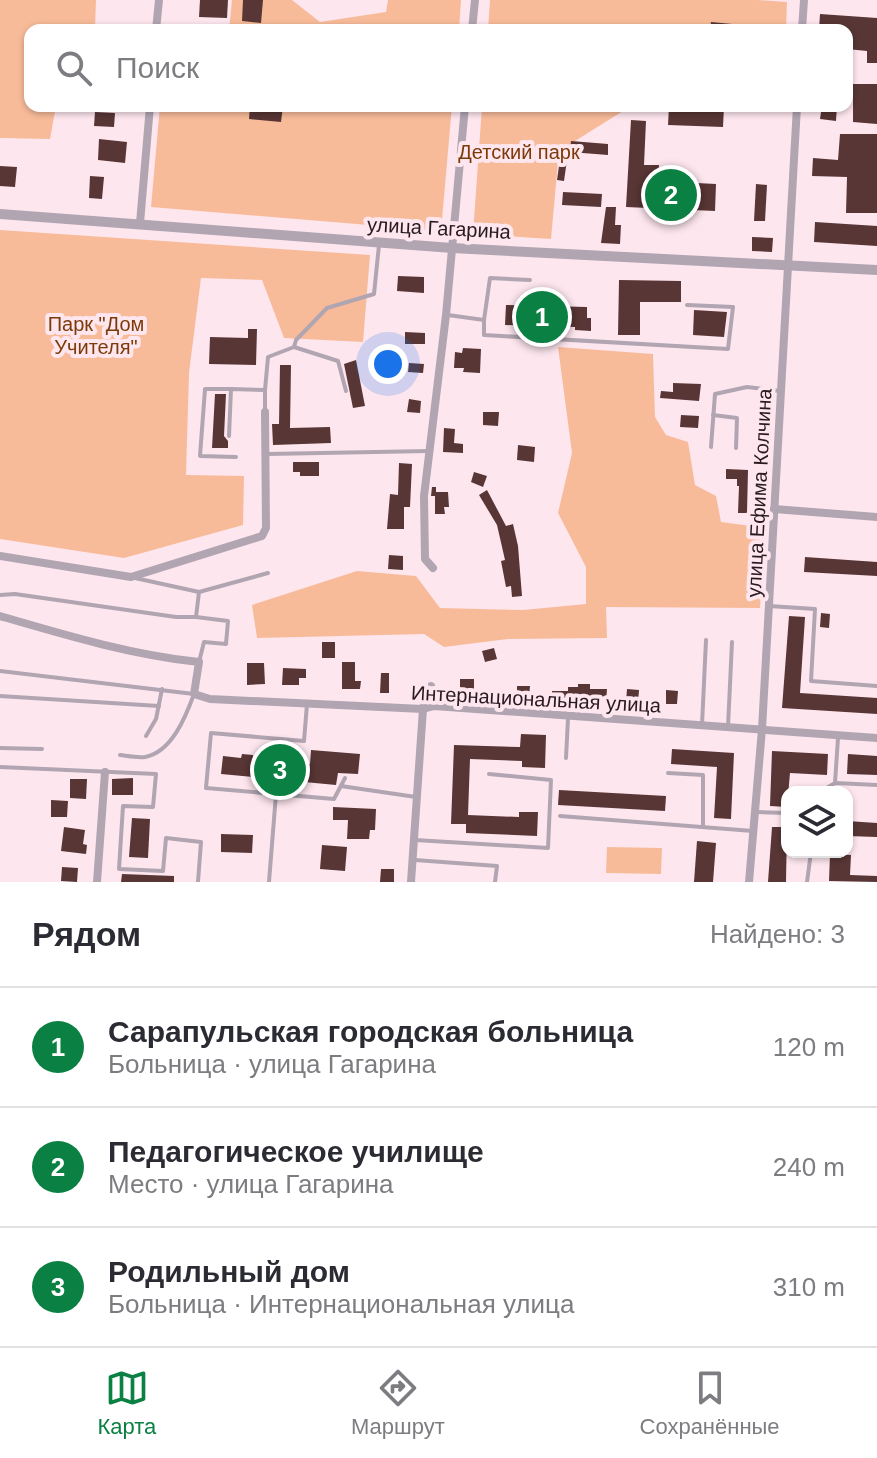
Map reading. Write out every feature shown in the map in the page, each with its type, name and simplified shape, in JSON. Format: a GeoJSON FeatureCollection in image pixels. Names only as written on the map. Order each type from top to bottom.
{"type":"FeatureCollection","features":[{"type":"Feature","properties":{"kind":"street"},"geometry":{"type":"LineString","coordinates":[[157,24],[159,0]]}},
{"type":"Feature","properties":{"kind":"street"},"geometry":{"type":"LineString","coordinates":[[473,24],[475,0]]}},
{"type":"Feature","properties":{"kind":"street"},"geometry":{"type":"LineString","coordinates":[[802,24],[804,0]]}},
{"type":"Feature","properties":{"kind":"street"},"geometry":{"type":"LineString","coordinates":[[140,223],[149,112]]}},
{"type":"Feature","properties":{"kind":"street"},"geometry":{"type":"LineString","coordinates":[[433,568],[425,559],[424,496],[446,315],[464,112]]}},
{"type":"Feature","properties":{"kind":"street","name":"улица Ефима Колчина"},"geometry":{"type":"LineString","coordinates":[[749,882],[762,729],[797,112]]}},
{"type":"Feature","properties":{"kind":"street","name":"улица Гагарина"},"geometry":{"type":"LineString","coordinates":[[0,214],[452,248],[877,270]]}},
{"type":"Feature","properties":{"kind":"street"},"geometry":{"type":"LineString","coordinates":[[0,556],[131,577],[262,536],[266,528],[265,412]]}},
{"type":"Feature","properties":{"kind":"street"},"geometry":{"type":"LineString","coordinates":[[774,509],[877,517]]}},
{"type":"Feature","properties":{"kind":"street"},"geometry":{"type":"LineString","coordinates":[[0,616],[82,639],[199,662],[194,694]]}},
{"type":"Feature","properties":{"kind":"street"},"geometry":{"type":"LineString","coordinates":[[411,882],[423,709],[431,686]]}},
{"type":"Feature","properties":{"kind":"street","name":"Интернациональная улица"},"geometry":{"type":"LineString","coordinates":[[194,694],[210,699],[423,709],[434,706],[877,738]]}},
{"type":"Feature","properties":{"kind":"street"},"geometry":{"type":"LineString","coordinates":[[97,882],[105,772]]}},
{"type":"Feature","properties":{"kind":"lane"},"geometry":{"type":"LineString","coordinates":[[294,347],[296,340],[327,308],[374,294],[380,243]]}},
{"type":"Feature","properties":{"kind":"lane"},"geometry":{"type":"LineString","coordinates":[[530,280],[490,278],[484,335],[728,349],[733,307],[687,305]]}},
{"type":"Feature","properties":{"kind":"lane"},"geometry":{"type":"LineString","coordinates":[[446,315],[484,320]]}},
{"type":"Feature","properties":{"kind":"lane"},"geometry":{"type":"LineString","coordinates":[[265,412],[268,357],[294,347],[338,361],[346,391]]}},
{"type":"Feature","properties":{"kind":"lane"},"geometry":{"type":"LineString","coordinates":[[711,447],[715,394],[747,387],[780,391]]}},
{"type":"Feature","properties":{"kind":"lane"},"geometry":{"type":"LineString","coordinates":[[236,457],[200,456],[205,389],[265,390]]}},
{"type":"Feature","properties":{"kind":"lane"},"geometry":{"type":"LineString","coordinates":[[229,436],[231,389]]}},
{"type":"Feature","properties":{"kind":"lane"},"geometry":{"type":"LineString","coordinates":[[713,415],[737,418],[736,448]]}},
{"type":"Feature","properties":{"kind":"lane"},"geometry":{"type":"LineString","coordinates":[[264,454],[429,451]]}},
{"type":"Feature","properties":{"kind":"lane"},"geometry":{"type":"LineString","coordinates":[[131,577],[199,592],[268,573]]}},
{"type":"Feature","properties":{"kind":"lane"},"geometry":{"type":"LineString","coordinates":[[196,617],[199,592]]}},
{"type":"Feature","properties":{"kind":"lane"},"geometry":{"type":"LineString","coordinates":[[0,595],[15,594],[176,617],[228,621],[226,644],[204,642],[199,662]]}},
{"type":"Feature","properties":{"kind":"lane"},"geometry":{"type":"LineString","coordinates":[[768,606],[815,609],[811,681],[877,686]]}},
{"type":"Feature","properties":{"kind":"lane"},"geometry":{"type":"LineString","coordinates":[[702,725],[706,640]]}},
{"type":"Feature","properties":{"kind":"lane"},"geometry":{"type":"LineString","coordinates":[[728,727],[732,642]]}},
{"type":"Feature","properties":{"kind":"lane"},"geometry":{"type":"LineString","coordinates":[[0,671],[194,694],[181,724],[161,748],[144,757],[120,755]]}},
{"type":"Feature","properties":{"kind":"lane"},"geometry":{"type":"LineString","coordinates":[[146,736],[156,719],[162,689]]}},
{"type":"Feature","properties":{"kind":"lane"},"geometry":{"type":"LineString","coordinates":[[0,696],[159,706]]}},
{"type":"Feature","properties":{"kind":"lane"},"geometry":{"type":"LineString","coordinates":[[307,704],[304,741],[211,733],[206,788],[334,799],[345,778]]}},
{"type":"Feature","properties":{"kind":"lane"},"geometry":{"type":"LineString","coordinates":[[566,758],[568,715]]}},
{"type":"Feature","properties":{"kind":"lane"},"geometry":{"type":"LineString","coordinates":[[835,783],[838,735]]}},
{"type":"Feature","properties":{"kind":"lane"},"geometry":{"type":"LineString","coordinates":[[0,748],[42,749]]}},
{"type":"Feature","properties":{"kind":"lane"},"geometry":{"type":"LineString","coordinates":[[0,767],[156,774],[153,807],[123,806],[119,869],[163,871],[166,838],[201,842],[198,882]]}},
{"type":"Feature","properties":{"kind":"lane"},"geometry":{"type":"LineString","coordinates":[[668,773],[703,775],[703,827]]}},
{"type":"Feature","properties":{"kind":"lane"},"geometry":{"type":"LineString","coordinates":[[413,840],[548,848],[551,780],[489,774]]}},
{"type":"Feature","properties":{"kind":"lane"},"geometry":{"type":"LineString","coordinates":[[830,786],[835,783],[877,785]]}},
{"type":"Feature","properties":{"kind":"lane"},"geometry":{"type":"LineString","coordinates":[[341,786],[416,797]]}},
{"type":"Feature","properties":{"kind":"lane"},"geometry":{"type":"LineString","coordinates":[[269,882],[276,794]]}},
{"type":"Feature","properties":{"kind":"lane"},"geometry":{"type":"LineString","coordinates":[[755,812],[781,813]]}},
{"type":"Feature","properties":{"kind":"lane"},"geometry":{"type":"LineString","coordinates":[[560,816],[753,831]]}},
{"type":"Feature","properties":{"kind":"lane"},"geometry":{"type":"LineString","coordinates":[[807,882],[810,858]]}},
{"type":"Feature","properties":{"kind":"lane"},"geometry":{"type":"LineString","coordinates":[[412,860],[497,866],[495,882]]}},
{"type":"Feature","properties":{"kind":"green space"},"geometry":{"type":"Polygon","coordinates":[[[0,0],[96,0],[95,24],[24,24],[24,112],[55,112],[50,139],[0,138],[0,0]]]}},
{"type":"Feature","properties":{"kind":"green space"},"geometry":{"type":"Polygon","coordinates":[[[232,0],[292,0],[320,22],[386,12],[388,0],[461,0],[459,24],[230,24],[232,0]]]}},
{"type":"Feature","properties":{"kind":"green space"},"geometry":{"type":"Polygon","coordinates":[[[490,0],[787,2],[786,24],[488,24],[490,0]]]}},
{"type":"Feature","properties":{"kind":"green space"},"geometry":{"type":"Polygon","coordinates":[[[159,112],[451,112],[441,231],[151,207],[159,112]]]}},
{"type":"Feature","properties":{"kind":"green space","name":"Детский парк"},"geometry":{"type":"Polygon","coordinates":[[[482,112],[621,112],[559,151],[551,239],[473,234],[482,112]]]}},
{"type":"Feature","properties":{"kind":"green space","name":"Парк \"Дом Учителя\""},"geometry":{"type":"Polygon","coordinates":[[[0,230],[370,255],[363,342],[284,338],[262,280],[201,278],[189,373],[186,475],[244,476],[243,525],[124,558],[0,539],[0,230]]]}},
{"type":"Feature","properties":{"kind":"green space"},"geometry":{"type":"Polygon","coordinates":[[[558,347],[653,354],[655,417],[666,435],[688,442],[695,485],[716,496],[721,522],[765,528],[760,608],[606,607],[607,638],[508,639],[444,647],[424,634],[257,638],[252,605],[357,571],[416,576],[440,608],[523,610],[586,604],[586,567],[558,513],[572,453],[558,347]]]}},
{"type":"Feature","properties":{"kind":"green space"},"geometry":{"type":"Polygon","coordinates":[[[607,847],[662,848],[661,874],[606,873],[607,847]]]}},
{"type":"Feature","properties":{"kind":"building"},"geometry":{"type":"Polygon","coordinates":[[[200,0],[228,0],[227,18],[199,17],[200,0]]]}},
{"type":"Feature","properties":{"kind":"building"},"geometry":{"type":"Polygon","coordinates":[[[243,0],[263,0],[261,23],[242,21],[243,0]]]}},
{"type":"Feature","properties":{"kind":"building"},"geometry":{"type":"Polygon","coordinates":[[[820,14],[877,18],[877,63],[867,63],[867,51],[853,50],[853,24],[819,24],[820,14]]]}},
{"type":"Feature","properties":{"kind":"building"},"geometry":{"type":"Polygon","coordinates":[[[853,84],[877,84],[877,124],[853,122],[853,84]]]}},
{"type":"Feature","properties":{"kind":"building"},"geometry":{"type":"Polygon","coordinates":[[[95,112],[115,113],[114,127],[94,126],[95,112]]]}},
{"type":"Feature","properties":{"kind":"building"},"geometry":{"type":"Polygon","coordinates":[[[250,112],[282,112],[281,122],[249,119],[250,112]]]}},
{"type":"Feature","properties":{"kind":"building"},"geometry":{"type":"Polygon","coordinates":[[[669,112],[724,112],[723,127],[668,125],[669,112]]]}},
{"type":"Feature","properties":{"kind":"building"},"geometry":{"type":"Polygon","coordinates":[[[821,112],[837,112],[836,121],[820,119],[821,112]]]}},
{"type":"Feature","properties":{"kind":"building"},"geometry":{"type":"Polygon","coordinates":[[[631,120],[646,121],[644,165],[659,165],[658,181],[716,184],[715,211],[626,207],[631,120]]]}},
{"type":"Feature","properties":{"kind":"building"},"geometry":{"type":"Polygon","coordinates":[[[840,134],[877,134],[877,213],[846,213],[847,177],[812,176],[813,158],[838,160],[840,134]]]}},
{"type":"Feature","properties":{"kind":"building"},"geometry":{"type":"Polygon","coordinates":[[[99,139],[127,142],[125,163],[98,160],[99,139]]]}},
{"type":"Feature","properties":{"kind":"building"},"geometry":{"type":"Polygon","coordinates":[[[571,141],[608,144],[608,155],[570,152],[571,141]]]}},
{"type":"Feature","properties":{"kind":"building"},"geometry":{"type":"Polygon","coordinates":[[[560,159],[567,160],[564,181],[557,180],[560,159]]]}},
{"type":"Feature","properties":{"kind":"building"},"geometry":{"type":"Polygon","coordinates":[[[0,166],[17,167],[15,187],[0,186],[0,166]]]}},
{"type":"Feature","properties":{"kind":"building"},"geometry":{"type":"Polygon","coordinates":[[[90,176],[104,177],[102,199],[89,198],[90,176]]]}},
{"type":"Feature","properties":{"kind":"building"},"geometry":{"type":"Polygon","coordinates":[[[756,184],[767,185],[765,221],[754,221],[756,184]]]}},
{"type":"Feature","properties":{"kind":"building"},"geometry":{"type":"Polygon","coordinates":[[[563,192],[602,194],[601,207],[562,205],[563,192]]]}},
{"type":"Feature","properties":{"kind":"building"},"geometry":{"type":"Polygon","coordinates":[[[606,207],[616,207],[615,225],[621,225],[620,244],[601,243],[606,207]]]}},
{"type":"Feature","properties":{"kind":"building"},"geometry":{"type":"Polygon","coordinates":[[[815,222],[877,226],[877,246],[814,242],[815,222]]]}},
{"type":"Feature","properties":{"kind":"building"},"geometry":{"type":"Polygon","coordinates":[[[752,237],[773,238],[772,252],[752,251],[752,237]]]}},
{"type":"Feature","properties":{"kind":"building"},"geometry":{"type":"Polygon","coordinates":[[[398,276],[424,277],[424,293],[397,291],[398,276]]]}},
{"type":"Feature","properties":{"kind":"building"},"geometry":{"type":"Polygon","coordinates":[[[619,280],[681,281],[681,302],[640,302],[640,335],[618,335],[619,280]]]}},
{"type":"Feature","properties":{"kind":"building"},"geometry":{"type":"Polygon","coordinates":[[[506,305],[587,307],[591,331],[575,330],[575,327],[505,325],[506,305]]]}},
{"type":"Feature","properties":{"kind":"building"},"geometry":{"type":"Polygon","coordinates":[[[694,310],[727,312],[724,337],[693,335],[694,310]]]}},
{"type":"Feature","properties":{"kind":"building"},"geometry":{"type":"Polygon","coordinates":[[[248,329],[257,329],[256,365],[209,364],[210,337],[248,338],[248,329]]]}},
{"type":"Feature","properties":{"kind":"building"},"geometry":{"type":"Polygon","coordinates":[[[405,332],[425,333],[425,344],[405,344],[405,332]]]}},
{"type":"Feature","properties":{"kind":"building"},"geometry":{"type":"Polygon","coordinates":[[[463,348],[481,349],[480,373],[454,368],[455,352],[462,353],[463,348]]]}},
{"type":"Feature","properties":{"kind":"building"},"geometry":{"type":"Polygon","coordinates":[[[356,360],[365,406],[353,408],[344,364],[356,360]]]}},
{"type":"Feature","properties":{"kind":"building"},"geometry":{"type":"Polygon","coordinates":[[[409,363],[424,364],[423,373],[408,372],[409,363]]]}},
{"type":"Feature","properties":{"kind":"building"},"geometry":{"type":"Polygon","coordinates":[[[280,365],[291,365],[290,428],[330,427],[331,443],[273,445],[272,424],[279,424],[280,365]]]}},
{"type":"Feature","properties":{"kind":"building"},"geometry":{"type":"Polygon","coordinates":[[[673,383],[701,384],[699,401],[660,398],[661,391],[673,392],[673,383]]]}},
{"type":"Feature","properties":{"kind":"building"},"geometry":{"type":"Polygon","coordinates":[[[215,394],[226,394],[224,436],[228,448],[212,448],[215,394]]]}},
{"type":"Feature","properties":{"kind":"building"},"geometry":{"type":"Polygon","coordinates":[[[409,399],[421,401],[420,413],[407,412],[409,399]]]}},
{"type":"Feature","properties":{"kind":"building"},"geometry":{"type":"Polygon","coordinates":[[[483,412],[499,412],[498,426],[483,425],[483,412]]]}},
{"type":"Feature","properties":{"kind":"building"},"geometry":{"type":"Polygon","coordinates":[[[681,415],[699,416],[698,428],[680,427],[681,415]]]}},
{"type":"Feature","properties":{"kind":"building"},"geometry":{"type":"Polygon","coordinates":[[[444,428],[455,429],[454,443],[463,444],[463,453],[443,452],[444,428]]]}},
{"type":"Feature","properties":{"kind":"building"},"geometry":{"type":"Polygon","coordinates":[[[518,445],[535,447],[534,462],[517,460],[518,445]]]}},
{"type":"Feature","properties":{"kind":"building"},"geometry":{"type":"Polygon","coordinates":[[[293,462],[319,462],[319,476],[300,476],[300,472],[293,472],[293,462]]]}},
{"type":"Feature","properties":{"kind":"building"},"geometry":{"type":"Polygon","coordinates":[[[399,463],[412,464],[410,507],[404,507],[404,529],[387,529],[390,494],[398,495],[399,463]]]}},
{"type":"Feature","properties":{"kind":"building"},"geometry":{"type":"Polygon","coordinates":[[[726,469],[748,470],[747,513],[738,513],[739,486],[737,479],[726,479],[726,469]]]}},
{"type":"Feature","properties":{"kind":"building"},"geometry":{"type":"Polygon","coordinates":[[[474,472],[487,476],[483,487],[471,482],[474,472]]]}},
{"type":"Feature","properties":{"kind":"building"},"geometry":{"type":"Polygon","coordinates":[[[432,487],[436,487],[436,492],[448,492],[449,507],[444,507],[445,514],[435,514],[432,487]]]}},
{"type":"Feature","properties":{"kind":"building"},"geometry":{"type":"Polygon","coordinates":[[[487,490],[506,526],[513,524],[522,596],[512,597],[511,586],[506,587],[501,561],[505,560],[497,525],[479,495],[487,490]]]}},
{"type":"Feature","properties":{"kind":"building"},"geometry":{"type":"Polygon","coordinates":[[[389,555],[403,556],[403,570],[388,569],[389,555]]]}},
{"type":"Feature","properties":{"kind":"building"},"geometry":{"type":"Polygon","coordinates":[[[805,557],[877,562],[877,576],[804,572],[805,557]]]}},
{"type":"Feature","properties":{"kind":"building"},"geometry":{"type":"Polygon","coordinates":[[[821,613],[830,614],[829,628],[820,627],[821,613]]]}},
{"type":"Feature","properties":{"kind":"building"},"geometry":{"type":"Polygon","coordinates":[[[789,616],[805,617],[800,693],[877,698],[877,714],[782,708],[789,616]]]}},
{"type":"Feature","properties":{"kind":"building"},"geometry":{"type":"Polygon","coordinates":[[[322,642],[335,642],[335,658],[322,658],[322,642]]]}},
{"type":"Feature","properties":{"kind":"building"},"geometry":{"type":"Polygon","coordinates":[[[494,648],[497,659],[485,662],[482,651],[494,648]]]}},
{"type":"Feature","properties":{"kind":"building"},"geometry":{"type":"Polygon","coordinates":[[[342,662],[355,662],[355,681],[361,681],[360,689],[342,689],[342,662]]]}},
{"type":"Feature","properties":{"kind":"building"},"geometry":{"type":"Polygon","coordinates":[[[247,663],[264,663],[265,684],[247,685],[247,663]]]}},
{"type":"Feature","properties":{"kind":"building"},"geometry":{"type":"Polygon","coordinates":[[[283,668],[306,669],[306,678],[299,678],[299,685],[282,685],[283,668]]]}},
{"type":"Feature","properties":{"kind":"building"},"geometry":{"type":"Polygon","coordinates":[[[381,673],[389,673],[389,693],[380,693],[381,673]]]}},
{"type":"Feature","properties":{"kind":"building"},"geometry":{"type":"Polygon","coordinates":[[[460,679],[474,679],[474,694],[460,694],[460,679]]]}},
{"type":"Feature","properties":{"kind":"building"},"geometry":{"type":"Polygon","coordinates":[[[578,684],[590,684],[590,689],[607,689],[606,702],[552,698],[552,691],[568,691],[568,687],[578,687],[578,684]]]}},
{"type":"Feature","properties":{"kind":"building"},"geometry":{"type":"Polygon","coordinates":[[[517,686],[530,686],[529,697],[517,697],[517,686]]]}},
{"type":"Feature","properties":{"kind":"building"},"geometry":{"type":"Polygon","coordinates":[[[627,689],[639,690],[638,703],[626,702],[627,689]]]}},
{"type":"Feature","properties":{"kind":"building"},"geometry":{"type":"Polygon","coordinates":[[[666,690],[678,691],[677,704],[666,704],[666,690]]]}},
{"type":"Feature","properties":{"kind":"building"},"geometry":{"type":"Polygon","coordinates":[[[521,734],[546,735],[545,768],[522,767],[522,761],[470,759],[468,815],[519,817],[519,812],[538,812],[537,836],[466,833],[466,824],[451,824],[454,745],[520,747],[521,734]]]}},
{"type":"Feature","properties":{"kind":"building"},"geometry":{"type":"Polygon","coordinates":[[[672,749],[734,753],[731,819],[714,818],[717,767],[671,764],[672,749]]]}},
{"type":"Feature","properties":{"kind":"building"},"geometry":{"type":"Polygon","coordinates":[[[311,750],[360,754],[358,774],[338,773],[336,785],[221,774],[223,756],[241,758],[242,754],[253,755],[253,759],[310,764],[311,750]]]}},
{"type":"Feature","properties":{"kind":"building"},"geometry":{"type":"Polygon","coordinates":[[[772,751],[828,754],[827,775],[790,773],[789,786],[781,786],[781,807],[770,806],[772,751]]]}},
{"type":"Feature","properties":{"kind":"building"},"geometry":{"type":"Polygon","coordinates":[[[848,754],[877,756],[877,775],[847,774],[848,754]]]}},
{"type":"Feature","properties":{"kind":"building"},"geometry":{"type":"Polygon","coordinates":[[[133,778],[133,795],[112,795],[112,779],[133,778]]]}},
{"type":"Feature","properties":{"kind":"building"},"geometry":{"type":"Polygon","coordinates":[[[70,779],[87,779],[86,799],[70,798],[70,779]]]}},
{"type":"Feature","properties":{"kind":"building"},"geometry":{"type":"Polygon","coordinates":[[[559,790],[666,796],[665,811],[558,805],[559,790]]]}},
{"type":"Feature","properties":{"kind":"building"},"geometry":{"type":"Polygon","coordinates":[[[51,800],[68,801],[67,817],[51,817],[51,800]]]}},
{"type":"Feature","properties":{"kind":"building"},"geometry":{"type":"Polygon","coordinates":[[[333,807],[376,809],[375,830],[370,830],[369,839],[347,839],[348,820],[333,820],[333,807]]]}},
{"type":"Feature","properties":{"kind":"building"},"geometry":{"type":"Polygon","coordinates":[[[132,818],[150,819],[148,858],[129,857],[132,818]]]}},
{"type":"Feature","properties":{"kind":"building"},"geometry":{"type":"Polygon","coordinates":[[[853,821],[877,823],[877,837],[853,836],[853,821]]]}},
{"type":"Feature","properties":{"kind":"building"},"geometry":{"type":"Polygon","coordinates":[[[64,827],[85,830],[83,844],[87,845],[86,854],[61,851],[64,827]]]}},
{"type":"Feature","properties":{"kind":"building"},"geometry":{"type":"Polygon","coordinates":[[[772,827],[781,827],[781,858],[786,858],[786,882],[768,882],[772,827]]]}},
{"type":"Feature","properties":{"kind":"building"},"geometry":{"type":"Polygon","coordinates":[[[221,834],[253,835],[252,853],[221,852],[221,834]]]}},
{"type":"Feature","properties":{"kind":"building"},"geometry":{"type":"Polygon","coordinates":[[[697,841],[716,843],[713,882],[694,882],[697,841]]]}},
{"type":"Feature","properties":{"kind":"building"},"geometry":{"type":"Polygon","coordinates":[[[322,845],[347,847],[345,871],[320,869],[322,845]]]}},
{"type":"Feature","properties":{"kind":"building"},"geometry":{"type":"Polygon","coordinates":[[[830,858],[851,858],[850,875],[877,876],[877,882],[829,881],[830,858]]]}},
{"type":"Feature","properties":{"kind":"building"},"geometry":{"type":"Polygon","coordinates":[[[62,867],[78,868],[77,882],[61,881],[62,867]]]}},
{"type":"Feature","properties":{"kind":"building"},"geometry":{"type":"Polygon","coordinates":[[[381,869],[394,869],[394,882],[380,882],[381,869]]]}},
{"type":"Feature","properties":{"kind":"building"},"geometry":{"type":"Polygon","coordinates":[[[122,874],[174,876],[174,882],[121,882],[122,874]]]}},
{"type":"Feature","properties":{"kind":"place","name":"Педагогическое училище"},"geometry":{"type":"Point","coordinates":[671,195]}},
{"type":"Feature","properties":{"kind":"place","name":"Сарапульская городская больница"},"geometry":{"type":"Point","coordinates":[542,317]}},
{"type":"Feature","properties":{"kind":"place","name":"Родильный дом"},"geometry":{"type":"Point","coordinates":[280,770]}}]}
